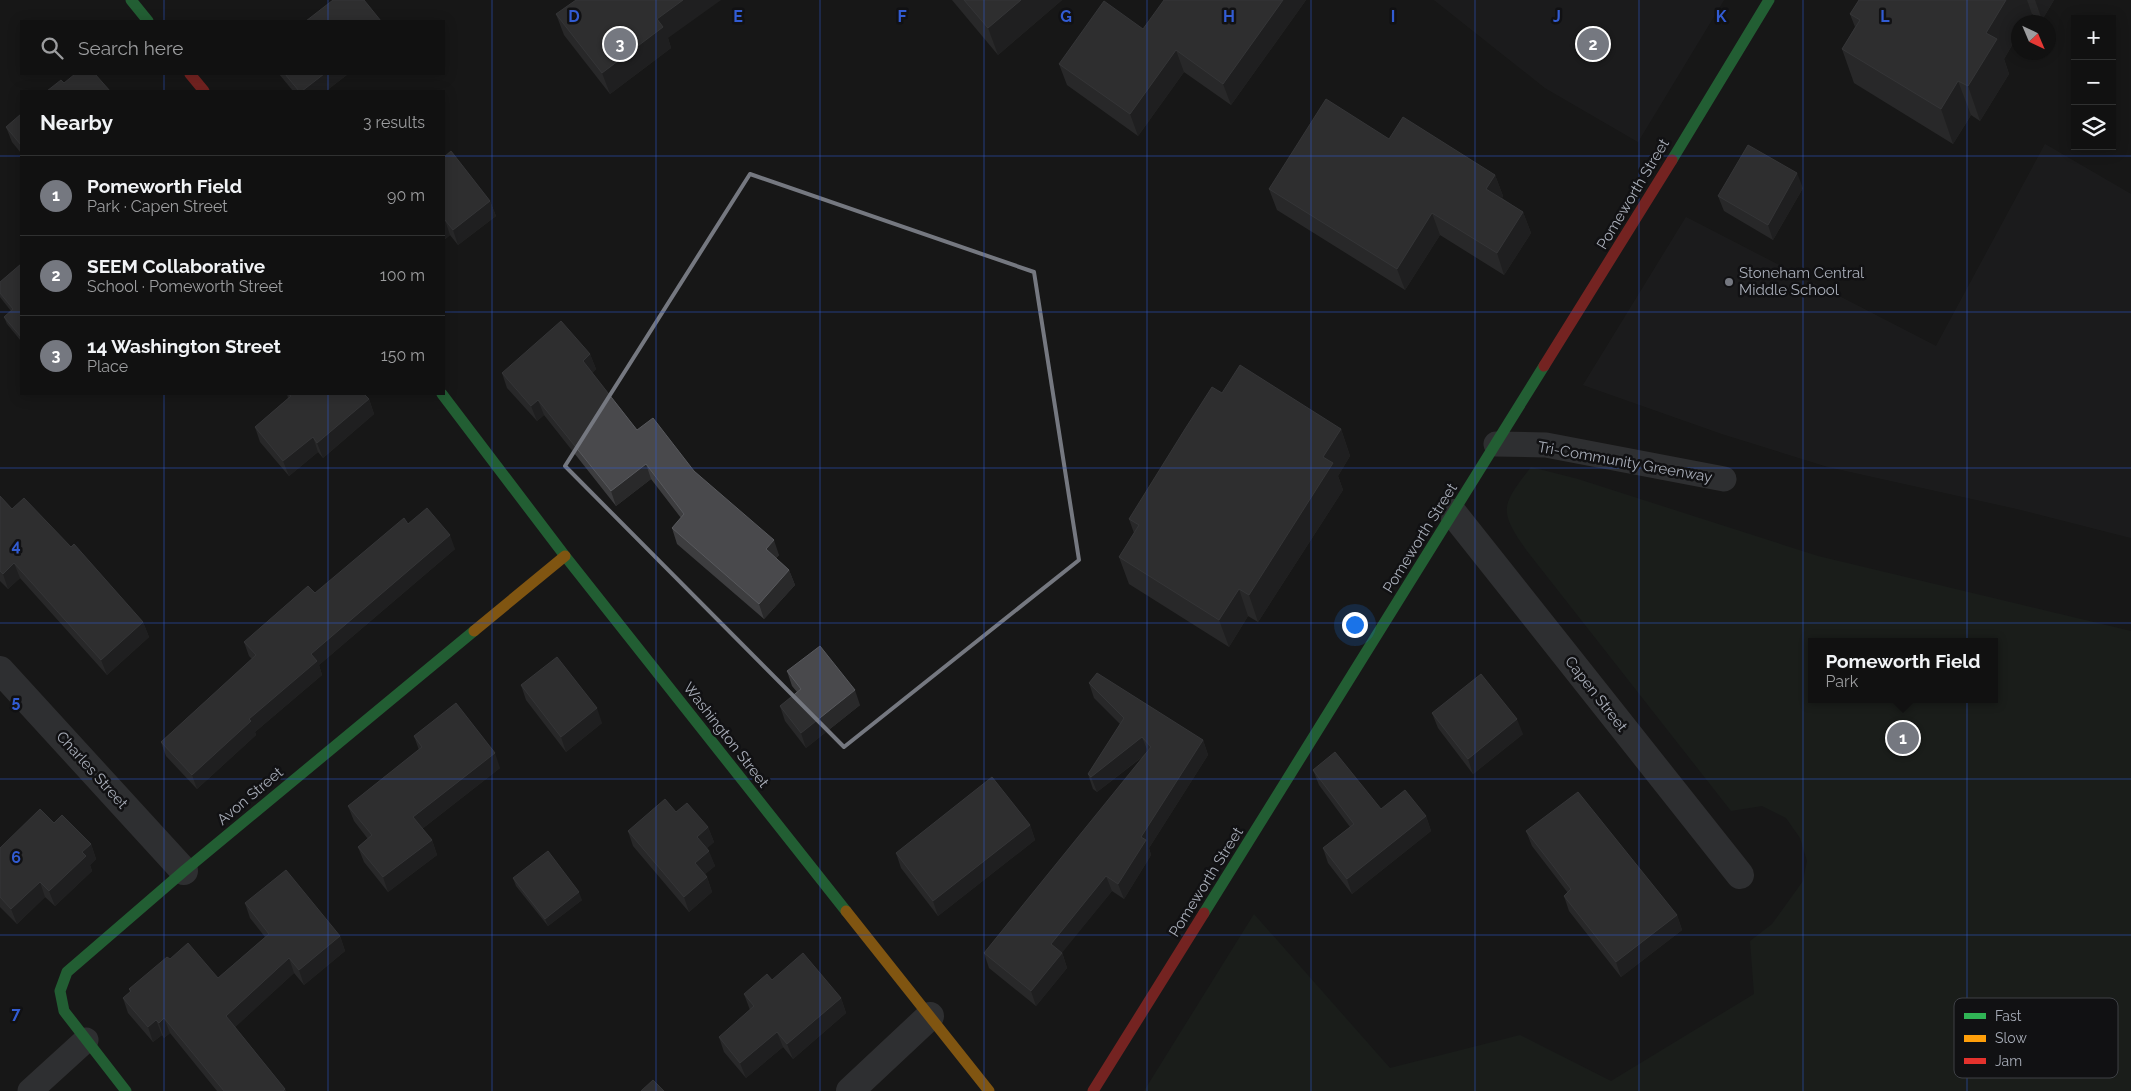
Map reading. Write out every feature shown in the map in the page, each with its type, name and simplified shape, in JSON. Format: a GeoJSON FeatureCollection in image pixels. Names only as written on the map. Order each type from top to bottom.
{"type":"FeatureCollection","features":[{"type":"Feature","properties":{"kind":"street"},"geometry":{"type":"LineString","coordinates":[[131,0],[147,20]]}},
{"type":"Feature","properties":{"kind":"street","name":"Pomeworth Street"},"geometry":{"type":"LineString","coordinates":[[1093,1091],[1496,444],[1769,0]]}},
{"type":"Feature","properties":{"kind":"street"},"geometry":{"type":"LineString","coordinates":[[191,75],[203,90]]}},
{"type":"Feature","properties":{"kind":"street","name":"Washington Street"},"geometry":{"type":"LineString","coordinates":[[443,395],[564,556],[989,1091]]}},
{"type":"Feature","properties":{"kind":"street","name":"Capen Street"},"geometry":{"type":"LineString","coordinates":[[1453,513],[1740,875]]}},
{"type":"Feature","properties":{"kind":"street","name":"Avon Street"},"geometry":{"type":"LineString","coordinates":[[126,1091],[68,1018],[61,1005],[60,991],[67,972],[184,871],[564,556]]}},
{"type":"Feature","properties":{"kind":"street","name":"Charles Street"},"geometry":{"type":"LineString","coordinates":[[0,670],[184,871]]}},
{"type":"Feature","properties":{"kind":"street"},"geometry":{"type":"LineString","coordinates":[[850,1091],[930,1016]]}},
{"type":"Feature","properties":{"kind":"lane","name":"Tri-Community Greenway"},"geometry":{"type":"LineString","coordinates":[[1496,444],[1546,445],[1724,479]]}},
{"type":"Feature","properties":{"kind":"lane"},"geometry":{"type":"LineString","coordinates":[[30,1091],[86,1040]]}},
{"type":"Feature","properties":{"kind":"highlighted area"},"geometry":{"type":"Polygon","coordinates":[[[750,174],[1034,272],[1079,560],[844,747],[565,466],[750,174]]]}},
{"type":"Feature","properties":{"kind":"shaded area"},"geometry":{"type":"Polygon","coordinates":[[[1434,0],[1724,0],[1638,142],[1545,88],[1434,0]]]}},
{"type":"Feature","properties":{"kind":"shaded area","name":"Stoneham Central Middle School"},"geometry":{"type":"Polygon","coordinates":[[[2045,144],[2131,194],[2131,538],[2017,509],[1828,467],[1722,434],[1583,385],[1686,217],[1936,346],[2045,144]]]}},
{"type":"Feature","properties":{"kind":"shaded area"},"geometry":{"type":"Polygon","coordinates":[[[1531,467],[1578,479],[1818,556],[2131,631],[2131,1091],[1144,1091],[1254,914],[1390,1068],[1520,1035],[1611,1081],[1754,994],[1750,941],[1772,924],[1803,881],[1807,861],[1800,838],[1786,818],[1762,806],[1731,811],[1527,551],[1511,526],[1508,517],[1507,508],[1514,491],[1531,467]]]}},
{"type":"Feature","properties":{"kind":"building"},"geometry":{"type":"Polygon","coordinates":[[[333,0],[364,0],[380,20],[307,20],[333,0]]]}},
{"type":"Feature","properties":{"kind":"building"},"geometry":{"type":"Polygon","coordinates":[[[576,0],[683,0],[657,19],[663,27],[602,73],[556,14],[576,0]]]}},
{"type":"Feature","properties":{"kind":"building"},"geometry":{"type":"Polygon","coordinates":[[[964,0],[1021,0],[988,28],[964,0]]]}},
{"type":"Feature","properties":{"kind":"building"},"geometry":{"type":"Polygon","coordinates":[[[1164,0],[1283,0],[1223,84],[1176,50],[1130,114],[1059,64],[1104,1],[1143,29],[1164,0]]]}},
{"type":"Feature","properties":{"kind":"building"},"geometry":{"type":"Polygon","coordinates":[[[1859,0],[2006,0],[1986,33],[1997,39],[1968,86],[1958,81],[1941,109],[1842,49],[1860,20],[1850,14],[1859,0]]]}},
{"type":"Feature","properties":{"kind":"building"},"geometry":{"type":"Polygon","coordinates":[[[74,75],[96,75],[109,90],[48,90],[61,80],[64,83],[74,75]]]}},
{"type":"Feature","properties":{"kind":"building"},"geometry":{"type":"Polygon","coordinates":[[[286,75],[323,75],[303,90],[298,90],[286,75]]]}},
{"type":"Feature","properties":{"kind":"building"},"geometry":{"type":"Polygon","coordinates":[[[1326,99],[1389,139],[1403,117],[1495,175],[1486,189],[1523,212],[1497,253],[1432,213],[1397,269],[1269,189],[1326,99]]]}},
{"type":"Feature","properties":{"kind":"building"},"geometry":{"type":"Polygon","coordinates":[[[20,115],[20,144],[6,127],[20,115]]]}},
{"type":"Feature","properties":{"kind":"building"},"geometry":{"type":"Polygon","coordinates":[[[1748,145],[1797,173],[1768,225],[1718,196],[1748,145]]]}},
{"type":"Feature","properties":{"kind":"building"},"geometry":{"type":"Polygon","coordinates":[[[451,151],[490,201],[453,230],[445,220],[445,156],[451,151]]]}},
{"type":"Feature","properties":{"kind":"building"},"geometry":{"type":"Polygon","coordinates":[[[20,265],[20,336],[4,317],[13,309],[0,293],[0,282],[20,265]]]}},
{"type":"Feature","properties":{"kind":"building"},"geometry":{"type":"Polygon","coordinates":[[[561,321],[590,354],[583,361],[637,430],[653,418],[694,471],[774,540],[766,549],[789,570],[759,604],[672,528],[684,514],[646,464],[611,491],[538,400],[531,406],[502,373],[561,321]]]}},
{"type":"Feature","properties":{"kind":"building"},"geometry":{"type":"Polygon","coordinates":[[[1240,365],[1341,429],[1323,457],[1333,463],[1249,595],[1239,589],[1219,620],[1119,557],[1139,525],[1129,519],[1185,429],[1212,387],[1222,393],[1240,365]]]}},
{"type":"Feature","properties":{"kind":"building"},"geometry":{"type":"Polygon","coordinates":[[[290,395],[365,395],[369,399],[317,443],[313,437],[283,461],[255,427],[291,396],[290,395]]]}},
{"type":"Feature","properties":{"kind":"building"},"geometry":{"type":"Polygon","coordinates":[[[0,496],[12,509],[24,498],[71,547],[74,544],[143,622],[101,660],[14,563],[3,574],[0,571],[0,496]]]}},
{"type":"Feature","properties":{"kind":"building"},"geometry":{"type":"Polygon","coordinates":[[[427,508],[450,535],[311,654],[317,661],[249,719],[251,721],[192,775],[161,742],[256,655],[244,642],[308,586],[315,593],[404,518],[408,524],[427,508]]]}},
{"type":"Feature","properties":{"kind":"building"},"geometry":{"type":"Polygon","coordinates":[[[820,646],[855,690],[801,733],[780,706],[801,689],[787,671],[820,646]]]}},
{"type":"Feature","properties":{"kind":"building"},"geometry":{"type":"Polygon","coordinates":[[[557,657],[597,708],[561,737],[521,685],[557,657]]]}},
{"type":"Feature","properties":{"kind":"building"},"geometry":{"type":"Polygon","coordinates":[[[1097,673],[1203,740],[1141,837],[1146,840],[1118,884],[1106,876],[1051,944],[1062,953],[1031,991],[984,953],[1151,747],[1142,737],[1091,777],[1088,774],[1124,718],[1089,683],[1097,673]]]}},
{"type":"Feature","properties":{"kind":"building"},"geometry":{"type":"Polygon","coordinates":[[[1481,674],[1517,719],[1468,759],[1432,713],[1481,674]]]}},
{"type":"Feature","properties":{"kind":"building"},"geometry":{"type":"Polygon","coordinates":[[[456,703],[495,753],[413,817],[432,840],[383,877],[358,847],[372,835],[348,806],[422,747],[414,736],[456,703]]]}},
{"type":"Feature","properties":{"kind":"building"},"geometry":{"type":"Polygon","coordinates":[[[1335,752],[1381,809],[1405,790],[1426,816],[1347,879],[1323,848],[1354,824],[1313,770],[1335,752]]]}},
{"type":"Feature","properties":{"kind":"building"},"geometry":{"type":"Polygon","coordinates":[[[992,777],[1030,825],[933,901],[896,853],[992,777]]]}},
{"type":"Feature","properties":{"kind":"building"},"geometry":{"type":"Polygon","coordinates":[[[1578,792],[1677,915],[1616,962],[1564,896],[1571,889],[1526,831],[1578,792]]]}},
{"type":"Feature","properties":{"kind":"building"},"geometry":{"type":"Polygon","coordinates":[[[665,799],[676,812],[687,803],[708,827],[697,837],[709,851],[695,863],[707,877],[684,897],[628,831],[665,799]]]}},
{"type":"Feature","properties":{"kind":"building"},"geometry":{"type":"Polygon","coordinates":[[[40,809],[54,823],[62,815],[91,844],[82,852],[86,856],[49,891],[40,882],[11,909],[0,897],[0,848],[40,809]]]}},
{"type":"Feature","properties":{"kind":"building"},"geometry":{"type":"Polygon","coordinates":[[[548,851],[579,892],[545,919],[513,878],[548,851]]]}},
{"type":"Feature","properties":{"kind":"building"},"geometry":{"type":"Polygon","coordinates":[[[286,870],[340,936],[299,970],[289,958],[226,1016],[285,1089],[283,1091],[224,1091],[164,1018],[159,1023],[156,1020],[148,1027],[123,998],[131,991],[129,989],[167,957],[170,959],[188,943],[218,978],[269,934],[245,903],[286,870]]]}},
{"type":"Feature","properties":{"kind":"building"},"geometry":{"type":"Polygon","coordinates":[[[803,953],[841,998],[787,1044],[777,1032],[740,1063],[719,1037],[754,1006],[744,994],[767,974],[772,980],[803,953]]]}},
{"type":"Feature","properties":{"kind":"building"},"geometry":{"type":"Polygon","coordinates":[[[653,1080],[664,1091],[641,1091],[653,1080]]]}},
{"type":"Feature","properties":{"kind":"traffic: fast"},"geometry":{"type":"LineString","coordinates":[[131,0],[147,20]]}},
{"type":"Feature","properties":{"kind":"traffic: fast"},"geometry":{"type":"LineString","coordinates":[[1672,160],[1769,0]]}},
{"type":"Feature","properties":{"kind":"traffic: fast"},"geometry":{"type":"LineString","coordinates":[[1204,913],[1544,366]]}},
{"type":"Feature","properties":{"kind":"traffic: fast"},"geometry":{"type":"LineString","coordinates":[[443,395],[565,556],[846,911]]}},
{"type":"Feature","properties":{"kind":"traffic: fast"},"geometry":{"type":"LineString","coordinates":[[126,1091],[64,1011],[60,991],[67,972],[184,871],[474,631]]}},
{"type":"Feature","properties":{"kind":"traffic: slow"},"geometry":{"type":"LineString","coordinates":[[474,631],[565,556]]}},
{"type":"Feature","properties":{"kind":"traffic: slow"},"geometry":{"type":"LineString","coordinates":[[846,911],[989,1091]]}},
{"type":"Feature","properties":{"kind":"traffic: jam"},"geometry":{"type":"LineString","coordinates":[[191,75],[203,90]]}},
{"type":"Feature","properties":{"kind":"traffic: jam"},"geometry":{"type":"LineString","coordinates":[[1544,366],[1672,160]]}},
{"type":"Feature","properties":{"kind":"traffic: jam"},"geometry":{"type":"LineString","coordinates":[[1093,1091],[1204,913]]}},
{"type":"Feature","properties":{"kind":"place","name":"14 Washington Street"},"geometry":{"type":"Point","coordinates":[620,44]}},
{"type":"Feature","properties":{"kind":"place","name":"SEEM Collaborative"},"geometry":{"type":"Point","coordinates":[1593,44]}},
{"type":"Feature","properties":{"kind":"place","name":"Stoneham Central Middle School"},"geometry":{"type":"Point","coordinates":[1729,282]}},
{"type":"Feature","properties":{"kind":"place","name":"Pomeworth Field"},"geometry":{"type":"Point","coordinates":[1903,738]}}]}
